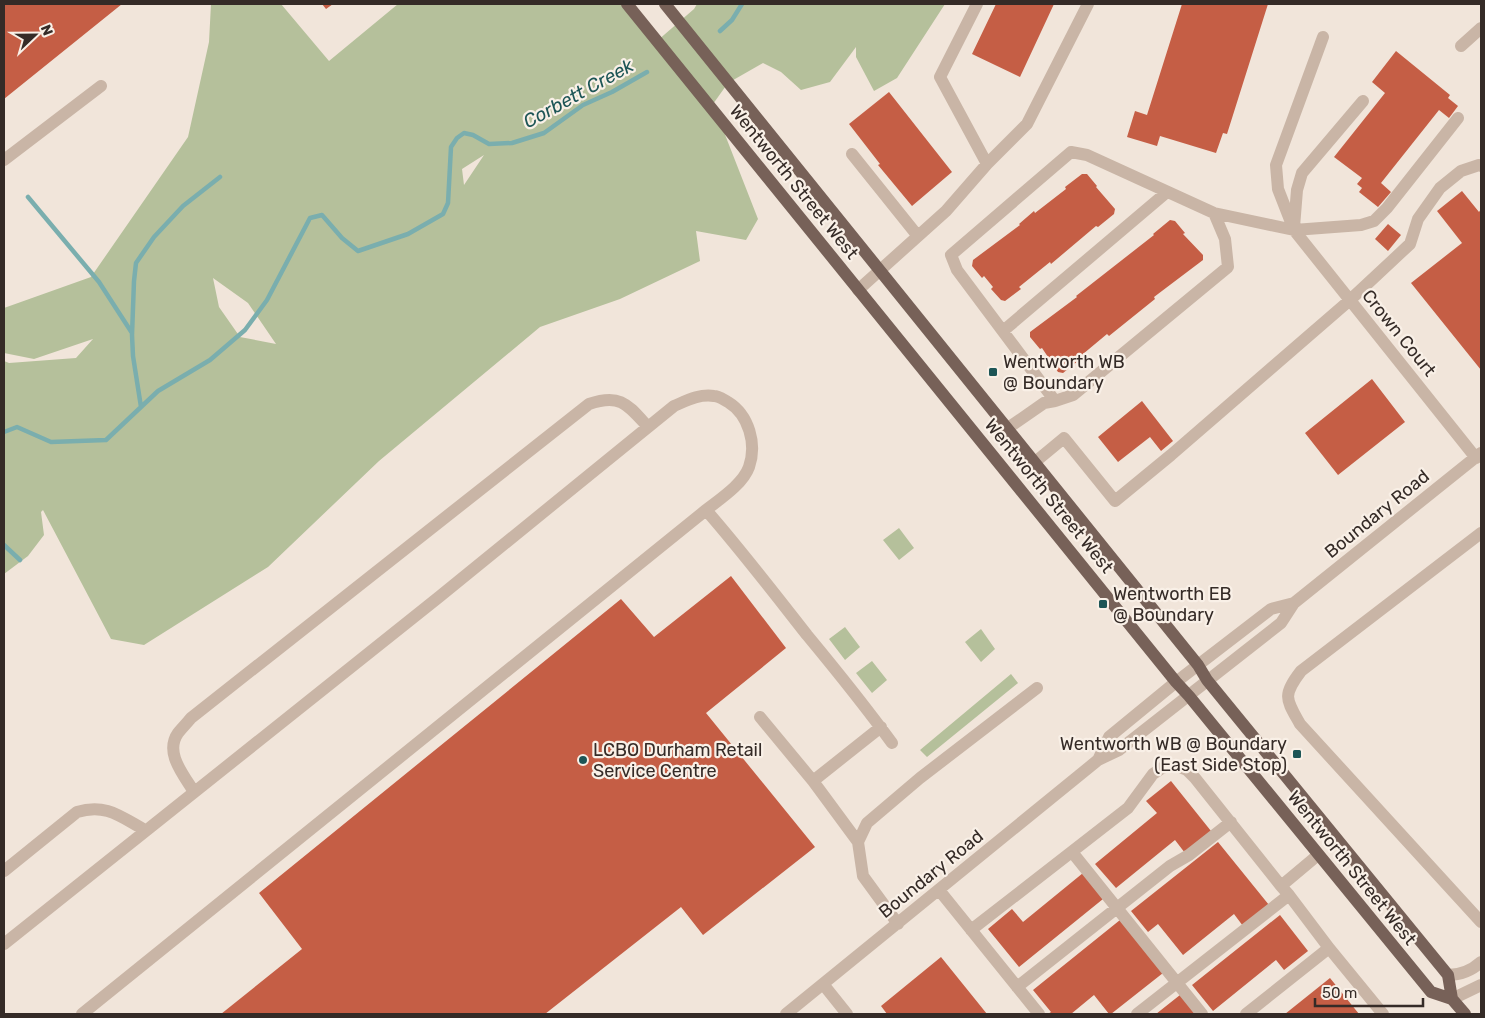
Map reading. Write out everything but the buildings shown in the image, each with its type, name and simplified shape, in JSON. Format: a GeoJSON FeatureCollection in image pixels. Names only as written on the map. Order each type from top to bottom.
{"type":"FeatureCollection","features":[{"type":"Feature","properties":{"kind":"main road","name":"Wentworth Street West"},"geometry":{"type":"LineString","coordinates":[[626,4],[1176,682],[1431,992],[1452,999],[1465,1014]]}},
{"type":"Feature","properties":{"kind":"main road","name":"Wentworth Street West"},"geometry":{"type":"LineString","coordinates":[[665,4],[1008,428],[1198,665],[1207,680],[1448,975],[1452,999]]}},
{"type":"Feature","properties":{"kind":"street"},"geometry":{"type":"LineString","coordinates":[[976,4],[940,76],[987,164]]}},
{"type":"Feature","properties":{"kind":"street"},"geometry":{"type":"LineString","coordinates":[[858,290],[917,235],[946,211],[987,164],[1027,124],[1088,4]]}},
{"type":"Feature","properties":{"kind":"street"},"geometry":{"type":"LineString","coordinates":[[1461,46],[1481,28]]}},
{"type":"Feature","properties":{"kind":"street","name":"Crown Court"},"geometry":{"type":"LineString","coordinates":[[1323,37],[1276,165],[1278,189],[1294,230],[1479,455]]}},
{"type":"Feature","properties":{"kind":"street"},"geometry":{"type":"LineString","coordinates":[[4,160],[101,86]]}},
{"type":"Feature","properties":{"kind":"street"},"geometry":{"type":"LineString","coordinates":[[1294,230],[1297,190],[1302,173],[1362,101]]}},
{"type":"Feature","properties":{"kind":"street"},"geometry":{"type":"LineString","coordinates":[[1055,401],[957,270],[951,255],[1071,152],[1087,155],[1214,213],[1294,230],[1361,225],[1374,220],[1387,208],[1458,118]]}},
{"type":"Feature","properties":{"kind":"street"},"geometry":{"type":"LineString","coordinates":[[852,154],[917,235]]}},
{"type":"Feature","properties":{"kind":"street"},"geometry":{"type":"LineString","coordinates":[[1035,462],[1064,438],[1115,501],[1350,300],[1410,244],[1418,219],[1440,188],[1461,171],[1481,166]]}},
{"type":"Feature","properties":{"kind":"street"},"geometry":{"type":"LineString","coordinates":[[1003,332],[1167,192]]}},
{"type":"Feature","properties":{"kind":"street"},"geometry":{"type":"LineString","coordinates":[[1008,428],[1044,403],[1073,395],[1228,267],[1225,239],[1214,213]]}},
{"type":"Feature","properties":{"kind":"street"},"geometry":{"type":"LineString","coordinates":[[4,944],[432,603],[674,406],[695,396],[716,396],[735,407],[747,421],[752,446],[749,468],[736,486],[82,1014]]}},
{"type":"Feature","properties":{"kind":"street"},"geometry":{"type":"LineString","coordinates":[[194,792],[174,758],[172,746],[177,734],[191,718],[589,404],[603,399],[620,400],[648,427]]}},
{"type":"Feature","properties":{"kind":"street","name":"Boundary Road"},"geometry":{"type":"LineString","coordinates":[[786,1014],[1098,760],[1119,750],[1281,622],[1294,603],[1479,455]]}},
{"type":"Feature","properties":{"kind":"street"},"geometry":{"type":"LineString","coordinates":[[706,510],[757,570],[892,743]]}},
{"type":"Feature","properties":{"kind":"street"},"geometry":{"type":"LineString","coordinates":[[1481,533],[1301,672],[1290,686],[1288,701],[1300,724],[1481,922]]}},
{"type":"Feature","properties":{"kind":"street","name":"Boundary Road"},"geometry":{"type":"LineString","coordinates":[[1098,760],[1109,737],[1176,682],[1271,609],[1294,603]]}},
{"type":"Feature","properties":{"kind":"street"},"geometry":{"type":"LineString","coordinates":[[858,842],[867,823],[920,778],[1037,688]]}},
{"type":"Feature","properties":{"kind":"street"},"geometry":{"type":"LineString","coordinates":[[760,717],[813,782],[858,842],[863,876],[898,924]]}},
{"type":"Feature","properties":{"kind":"street"},"geometry":{"type":"LineString","coordinates":[[813,782],[881,727]]}},
{"type":"Feature","properties":{"kind":"street"},"geometry":{"type":"LineString","coordinates":[[972,930],[1128,808],[1154,774],[1168,766],[1177,766],[1187,770],[1195,778],[1382,1014]]}},
{"type":"Feature","properties":{"kind":"street"},"geometry":{"type":"LineString","coordinates":[[4,871],[78,812],[91,808],[114,812],[145,830]]}},
{"type":"Feature","properties":{"kind":"street"},"geometry":{"type":"LineString","coordinates":[[1017,987],[1170,866],[1189,855],[1230,822]]}},
{"type":"Feature","properties":{"kind":"street"},"geometry":{"type":"LineString","coordinates":[[1072,852],[1202,1014]]}},
{"type":"Feature","properties":{"kind":"street"},"geometry":{"type":"LineString","coordinates":[[1137,1014],[1177,983],[1285,890],[1318,855]]}},
{"type":"Feature","properties":{"kind":"street"},"geometry":{"type":"LineString","coordinates":[[939,890],[1039,1014]]}},
{"type":"Feature","properties":{"kind":"street"},"geometry":{"type":"LineString","coordinates":[[1246,1014],[1329,948]]}},
{"type":"Feature","properties":{"kind":"street"},"geometry":{"type":"LineString","coordinates":[[1448,975],[1460,975],[1472,970],[1481,962]]}},
{"type":"Feature","properties":{"kind":"street"},"geometry":{"type":"LineString","coordinates":[[823,984],[847,1014]]}},
{"type":"Feature","properties":{"kind":"street"},"geometry":{"type":"LineString","coordinates":[[1452,999],[1481,985]]}},
{"type":"Feature","properties":{"kind":"green space"},"geometry":{"type":"Polygon","coordinates":[[[211,4],[281,4],[329,61],[398,4],[627,4],[657,41],[694,9],[697,4],[945,4],[897,78],[874,91],[856,57],[856,47],[830,82],[801,90],[781,72],[763,63],[728,83],[713,104],[758,219],[746,240],[696,231],[700,261],[620,299],[540,327],[379,461],[268,567],[144,645],[111,639],[43,510],[41,512],[44,535],[28,556],[4,574],[4,361],[9,363],[76,358],[93,339],[34,359],[4,353],[4,308],[91,277],[188,137],[209,42],[211,4]],[[484,155],[462,169],[464,185],[484,155]],[[213,278],[219,307],[240,337],[276,344],[248,303],[213,278]]]}},
{"type":"Feature","properties":{"kind":"green space"},"geometry":{"type":"Polygon","coordinates":[[[899,528],[914,548],[899,560],[883,540],[899,528]]]}},
{"type":"Feature","properties":{"kind":"green space"},"geometry":{"type":"Polygon","coordinates":[[[845,627],[860,647],[845,660],[829,639],[845,627]]]}},
{"type":"Feature","properties":{"kind":"green space"},"geometry":{"type":"Polygon","coordinates":[[[981,629],[995,649],[981,662],[965,642],[981,629]]]}},
{"type":"Feature","properties":{"kind":"green space"},"geometry":{"type":"Polygon","coordinates":[[[872,661],[887,680],[872,693],[856,673],[872,661]]]}},
{"type":"Feature","properties":{"kind":"green space"},"geometry":{"type":"Polygon","coordinates":[[[1011,674],[1018,683],[927,757],[920,750],[1011,674]]]}},
{"type":"Feature","properties":{"kind":"waterway","name":"Corbett Creek"},"geometry":{"type":"LineString","coordinates":[[720,31],[732,20],[742,4]]}},
{"type":"Feature","properties":{"kind":"waterway","name":"Corbett Creek"},"geometry":{"type":"LineString","coordinates":[[4,432],[17,427],[51,442],[106,440],[158,391],[210,360],[245,330],[267,300],[310,218],[322,215],[342,238],[358,251],[408,234],[443,214],[448,203],[451,147],[457,138],[464,133],[473,135],[489,144],[512,143],[544,133],[583,105],[612,92],[647,72]]}},
{"type":"Feature","properties":{"kind":"waterway"},"geometry":{"type":"LineString","coordinates":[[141,407],[133,356],[132,335],[136,263],[154,237],[183,206],[220,177]]}},
{"type":"Feature","properties":{"kind":"waterway"},"geometry":{"type":"LineString","coordinates":[[28,197],[99,282],[132,333]]}},
{"type":"Feature","properties":{"kind":"waterway"},"geometry":{"type":"LineString","coordinates":[[4,545],[20,560]]}},
{"type":"Feature","properties":{"kind":"place","name":"Wentworth WB @ Boundary"},"geometry":{"type":"Point","coordinates":[993,372]}},
{"type":"Feature","properties":{"kind":"place","name":"Wentworth EB @ Boundary"},"geometry":{"type":"Point","coordinates":[1103,604]}},
{"type":"Feature","properties":{"kind":"place","name":"Wentworth WB @ Boundary (East Side Stop)"},"geometry":{"type":"Point","coordinates":[1297,754]}},
{"type":"Feature","properties":{"kind":"place","name":"LCBO Durham Retail Service Centre"},"geometry":{"type":"Point","coordinates":[583,760]}}]}
